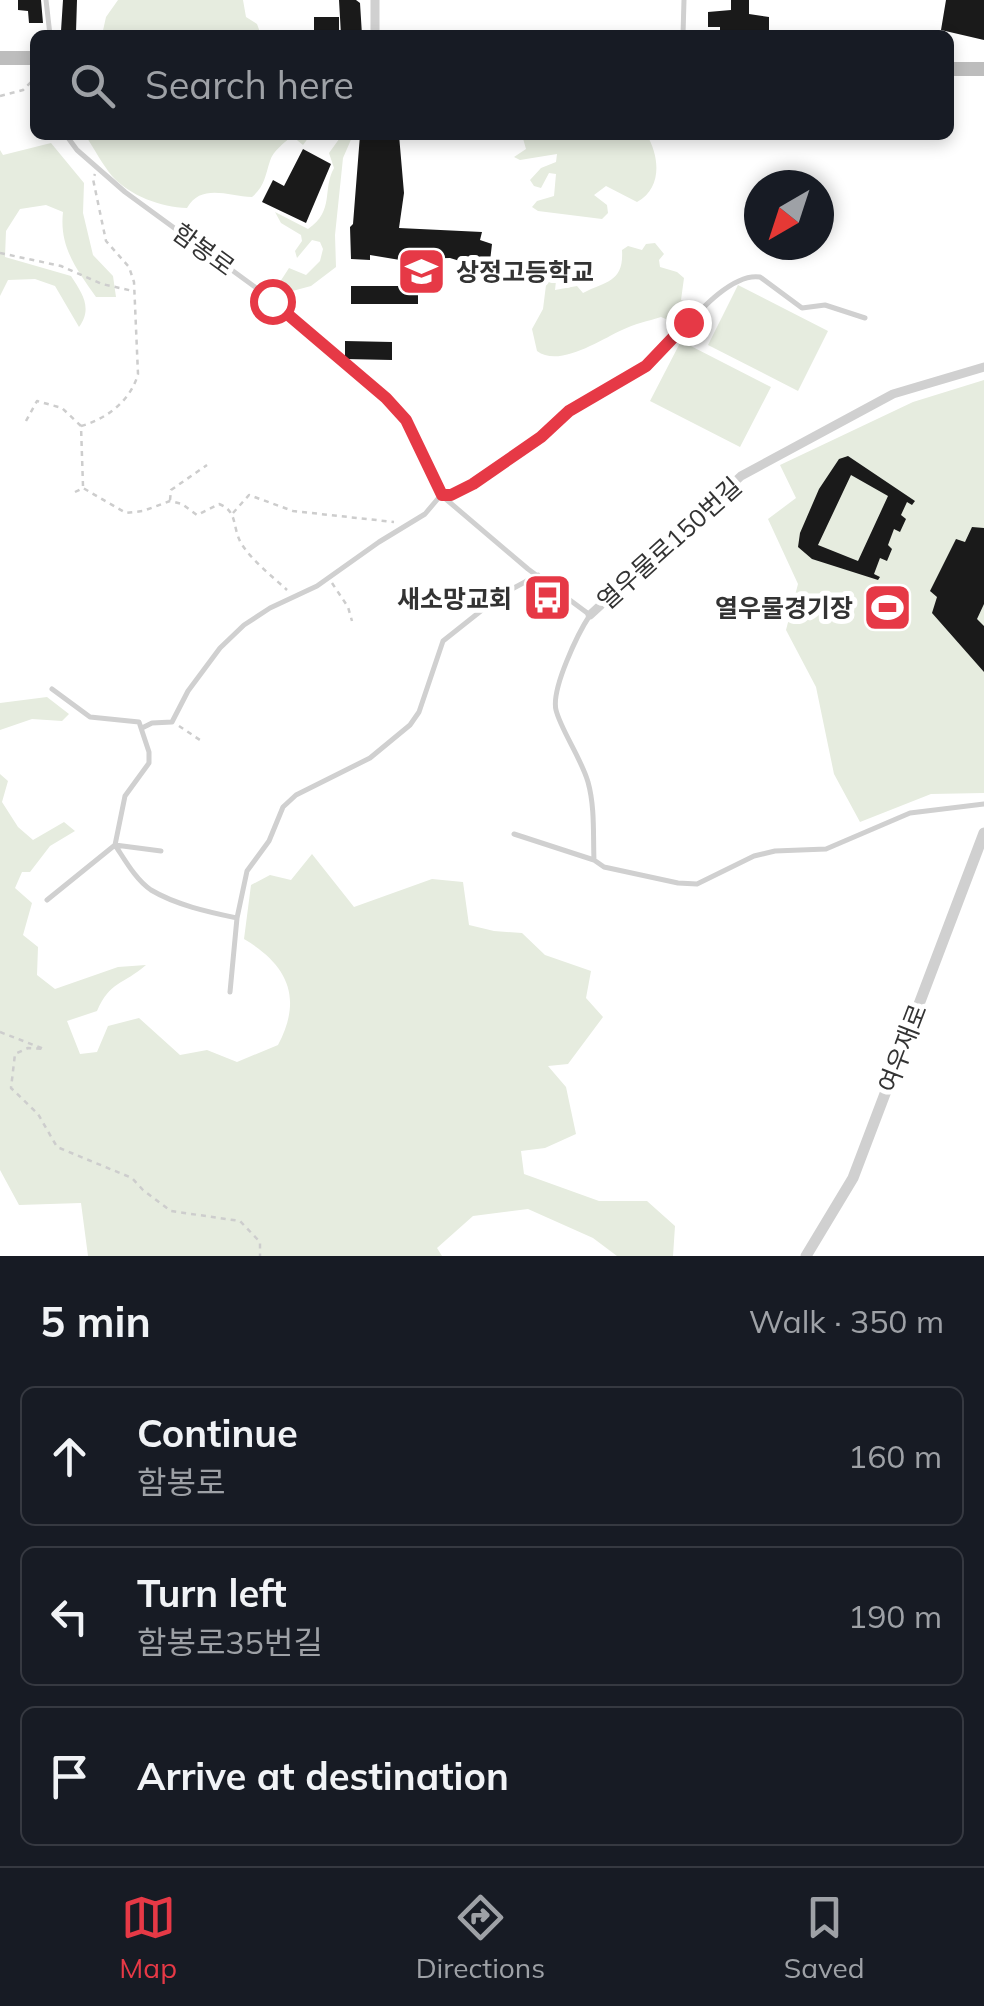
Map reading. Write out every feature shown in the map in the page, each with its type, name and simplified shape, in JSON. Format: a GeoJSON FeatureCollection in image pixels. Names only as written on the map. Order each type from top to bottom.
{"type":"FeatureCollection","features":[{"type":"Feature","properties":{"kind":"main road"},"geometry":{"type":"LineString","coordinates":[[0,58],[30,58]]}},
{"type":"Feature","properties":{"kind":"main road"},"geometry":{"type":"LineString","coordinates":[[954,69],[984,70]]}},
{"type":"Feature","properties":{"kind":"street"},"geometry":{"type":"LineString","coordinates":[[375,0],[375,30]]}},
{"type":"Feature","properties":{"kind":"street","name":"열우물로150번길"},"geometry":{"type":"LineString","coordinates":[[590,615],[741,476],[893,394],[984,367]]}},
{"type":"Feature","properties":{"kind":"street","name":"여우재로"},"geometry":{"type":"LineString","coordinates":[[806,1256],[853,1178],[984,832]]}},
{"type":"Feature","properties":{"kind":"lane"},"geometry":{"type":"LineString","coordinates":[[46,0],[49,30]]}},
{"type":"Feature","properties":{"kind":"lane"},"geometry":{"type":"LineString","coordinates":[[683,30],[684,0]]}},
{"type":"Feature","properties":{"kind":"lane","name":"함봉로"},"geometry":{"type":"LineString","coordinates":[[71,140],[98,169],[270,298],[386,398],[413,432],[442,495],[590,615]]}},
{"type":"Feature","properties":{"kind":"lane"},"geometry":{"type":"LineString","coordinates":[[142,728],[172,722],[220,648],[244,625],[330,578],[425,514],[442,495],[451,495],[473,484],[541,437],[569,411],[646,366],[688,322],[746,277],[760,277],[802,308],[825,306],[865,318]]}},
{"type":"Feature","properties":{"kind":"lane"},"geometry":{"type":"LineString","coordinates":[[230,992],[237,918],[250,863],[269,842],[288,801],[370,758],[410,725],[419,712],[443,642],[501,595],[538,575]]}},
{"type":"Feature","properties":{"kind":"lane","name":"열우물로150번길"},"geometry":{"type":"LineString","coordinates":[[590,615],[580,630],[556,698],[556,713],[573,742],[588,782],[594,860]]}},
{"type":"Feature","properties":{"kind":"lane"},"geometry":{"type":"LineString","coordinates":[[47,900],[115,845],[125,796],[148,768],[149,752],[139,722],[90,716],[52,689]]}},
{"type":"Feature","properties":{"kind":"lane"},"geometry":{"type":"LineString","coordinates":[[514,834],[619,871],[697,884],[754,856],[826,848],[910,813],[984,804]]}},
{"type":"Feature","properties":{"kind":"lane"},"geometry":{"type":"LineString","coordinates":[[115,845],[140,880],[154,891],[198,909],[237,918]]}},
{"type":"Feature","properties":{"kind":"lane"},"geometry":{"type":"LineString","coordinates":[[115,845],[161,850]]}},
{"type":"Feature","properties":{"kind":"path"},"geometry":{"type":"LineString","coordinates":[[0,96],[23,90],[30,83]]}},
{"type":"Feature","properties":{"kind":"path"},"geometry":{"type":"LineString","coordinates":[[81,426],[120,406],[135,387],[138,374],[134,292],[129,267],[103,232],[93,180],[98,169]]}},
{"type":"Feature","properties":{"kind":"path"},"geometry":{"type":"LineString","coordinates":[[0,253],[61,266],[102,284],[134,292]]}},
{"type":"Feature","properties":{"kind":"path"},"geometry":{"type":"LineString","coordinates":[[26,422],[37,400],[62,408],[81,426],[83,488]]}},
{"type":"Feature","properties":{"kind":"path"},"geometry":{"type":"LineString","coordinates":[[170,501],[171,490],[207,465]]}},
{"type":"Feature","properties":{"kind":"path"},"geometry":{"type":"LineString","coordinates":[[74,492],[83,488]]}},
{"type":"Feature","properties":{"kind":"path"},"geometry":{"type":"LineString","coordinates":[[83,488],[126,512],[144,511],[170,501],[198,515],[218,504],[233,513],[242,544],[296,597]]}},
{"type":"Feature","properties":{"kind":"path"},"geometry":{"type":"LineString","coordinates":[[233,513],[249,496],[293,510],[383,520],[404,527]]}},
{"type":"Feature","properties":{"kind":"path"},"geometry":{"type":"LineString","coordinates":[[330,578],[352,621]]}},
{"type":"Feature","properties":{"kind":"path"},"geometry":{"type":"LineString","coordinates":[[172,722],[203,742]]}},
{"type":"Feature","properties":{"kind":"path"},"geometry":{"type":"LineString","coordinates":[[0,1032],[44,1049],[28,1048],[15,1054],[11,1088],[38,1114],[57,1147],[132,1178],[171,1211],[240,1221],[260,1242],[260,1256]]}},
{"type":"Feature","properties":{"kind":"shaded area"},"geometry":{"type":"Polygon","coordinates":[[[118,0],[243,0],[246,17],[259,30],[103,30],[106,17],[118,0]]]}},
{"type":"Feature","properties":{"kind":"shaded area"},"geometry":{"type":"Polygon","coordinates":[[[88,140],[287,140],[271,157],[262,185],[252,197],[207,193],[187,208],[167,205],[137,195],[112,176],[88,140]]]}},
{"type":"Feature","properties":{"kind":"shaded area"},"geometry":{"type":"Polygon","coordinates":[[[338,140],[351,140],[343,158],[335,235],[336,267],[311,286],[285,293],[278,285],[289,268],[306,275],[320,261],[323,249],[320,242],[312,240],[297,258],[295,251],[302,241],[301,235],[281,223],[275,212],[308,229],[316,222],[325,207],[334,168],[329,153],[338,140]]]}},
{"type":"Feature","properties":{"kind":"shaded area"},"geometry":{"type":"Polygon","coordinates":[[[523,140],[649,140],[656,163],[655,181],[637,202],[606,186],[594,195],[607,205],[608,213],[602,219],[538,211],[532,207],[537,201],[554,196],[556,174],[549,173],[541,188],[530,180],[541,168],[556,162],[557,154],[520,160],[514,157],[526,149],[523,140]]]}},
{"type":"Feature","properties":{"kind":"shaded area"},"geometry":{"type":"Polygon","coordinates":[[[51,143],[84,183],[83,213],[93,255],[113,276],[116,297],[96,297],[67,247],[63,212],[46,205],[20,209],[6,231],[5,257],[71,276],[86,307],[79,327],[55,286],[35,279],[8,280],[0,296],[0,150],[3,155],[51,143]]]}},
{"type":"Feature","properties":{"kind":"shaded area"},"geometry":{"type":"Polygon","coordinates":[[[655,243],[664,254],[659,260],[660,267],[684,278],[681,300],[694,306],[696,315],[683,326],[661,317],[641,323],[568,354],[556,356],[537,351],[532,329],[543,309],[546,285],[558,267],[566,268],[556,281],[555,290],[577,286],[583,293],[617,275],[622,250],[628,246],[642,250],[646,244],[655,243]]]}},
{"type":"Feature","properties":{"kind":"shaded area"},"geometry":{"type":"Polygon","coordinates":[[[738,285],[828,331],[798,391],[708,345],[738,285]]]}},
{"type":"Feature","properties":{"kind":"shaded area"},"geometry":{"type":"Polygon","coordinates":[[[681,341],[771,387],[740,447],[650,401],[681,341]]]}},
{"type":"Feature","properties":{"kind":"shaded area","name":"열우물경기장"},"geometry":{"type":"Polygon","coordinates":[[[984,380],[984,793],[931,794],[860,822],[834,774],[816,687],[786,630],[798,584],[768,519],[796,498],[780,465],[913,402],[984,380]]]}},
{"type":"Feature","properties":{"kind":"shaded area"},"geometry":{"type":"Polygon","coordinates":[[[47,697],[69,714],[62,721],[32,719],[0,730],[0,703],[47,697]]]}},
{"type":"Feature","properties":{"kind":"shaded area"},"geometry":{"type":"Polygon","coordinates":[[[0,774],[8,781],[2,802],[18,827],[33,840],[64,822],[75,831],[50,846],[30,872],[22,872],[15,888],[32,903],[23,935],[38,947],[37,975],[55,989],[118,967],[146,965],[112,989],[97,1011],[67,1021],[80,1054],[97,1052],[108,1026],[139,1018],[180,1055],[207,1050],[237,1062],[278,1045],[286,1028],[290,998],[281,972],[244,939],[251,885],[270,875],[291,880],[312,854],[354,907],[432,879],[463,882],[469,925],[522,933],[545,955],[591,971],[586,998],[603,1017],[568,1064],[548,1066],[566,1087],[576,1134],[545,1148],[521,1151],[524,1174],[599,1201],[647,1201],[675,1226],[673,1256],[617,1256],[593,1238],[528,1209],[473,1216],[437,1248],[442,1256],[88,1256],[81,1203],[19,1205],[0,1170],[0,774]]]}},
{"type":"Feature","properties":{"kind":"building"},"geometry":{"type":"Polygon","coordinates":[[[18,0],[41,0],[43,23],[29,23],[28,11],[18,10],[18,0]]]}},
{"type":"Feature","properties":{"kind":"building"},"geometry":{"type":"Polygon","coordinates":[[[63,0],[77,0],[76,30],[61,30],[63,0]]]}},
{"type":"Feature","properties":{"kind":"building"},"geometry":{"type":"Polygon","coordinates":[[[339,0],[356,0],[360,3],[362,30],[341,30],[339,0]]]}},
{"type":"Feature","properties":{"kind":"building"},"geometry":{"type":"Polygon","coordinates":[[[731,0],[749,0],[749,14],[769,17],[769,30],[708,27],[708,12],[731,10],[731,0]]]}},
{"type":"Feature","properties":{"kind":"building"},"geometry":{"type":"Polygon","coordinates":[[[946,0],[984,0],[984,40],[941,30],[946,0]]]}},
{"type":"Feature","properties":{"kind":"building"},"geometry":{"type":"Polygon","coordinates":[[[314,17],[339,17],[339,30],[314,30],[314,17]]]}},
{"type":"Feature","properties":{"kind":"building"},"geometry":{"type":"Polygon","coordinates":[[[360,140],[399,140],[404,193],[399,228],[482,232],[480,240],[492,244],[489,270],[450,258],[411,259],[410,288],[418,288],[418,304],[351,304],[351,286],[400,286],[400,260],[370,255],[370,260],[351,259],[360,140]]]}},
{"type":"Feature","properties":{"kind":"building"},"geometry":{"type":"Polygon","coordinates":[[[303,149],[331,164],[306,223],[262,202],[273,180],[284,186],[303,149]]]}},
{"type":"Feature","properties":{"kind":"building"},"geometry":{"type":"Polygon","coordinates":[[[345,341],[392,342],[392,360],[345,359],[345,341]]]}},
{"type":"Feature","properties":{"kind":"building"},"geometry":{"type":"Polygon","coordinates":[[[848,456],[915,501],[912,505],[907,502],[900,532],[894,529],[887,561],[880,558],[874,574],[880,577],[878,580],[812,559],[798,547],[819,489],[839,459],[848,456]],[[851,475],[818,545],[858,561],[888,496],[851,475]]]}},
{"type":"Feature","properties":{"kind":"building"},"geometry":{"type":"Polygon","coordinates":[[[972,527],[984,528],[984,604],[977,619],[984,626],[984,672],[932,613],[937,597],[930,591],[956,539],[965,542],[972,527]]]}},
{"type":"Feature","properties":{"kind":"place","name":"상정고등학교"},"geometry":{"type":"Point","coordinates":[421,271]}},
{"type":"Feature","properties":{"kind":"place","name":"새소망교회"},"geometry":{"type":"Point","coordinates":[547,598]}},
{"type":"Feature","properties":{"kind":"place","name":"열우물경기장"},"geometry":{"type":"Point","coordinates":[888,607]}},
{"type":"Feature","properties":{"kind":"route"},"geometry":{"type":"LineString","coordinates":[[272,301],[386,398],[406,420],[442,495],[451,495],[473,484],[541,437],[569,411],[646,366],[688,322]]}}]}
